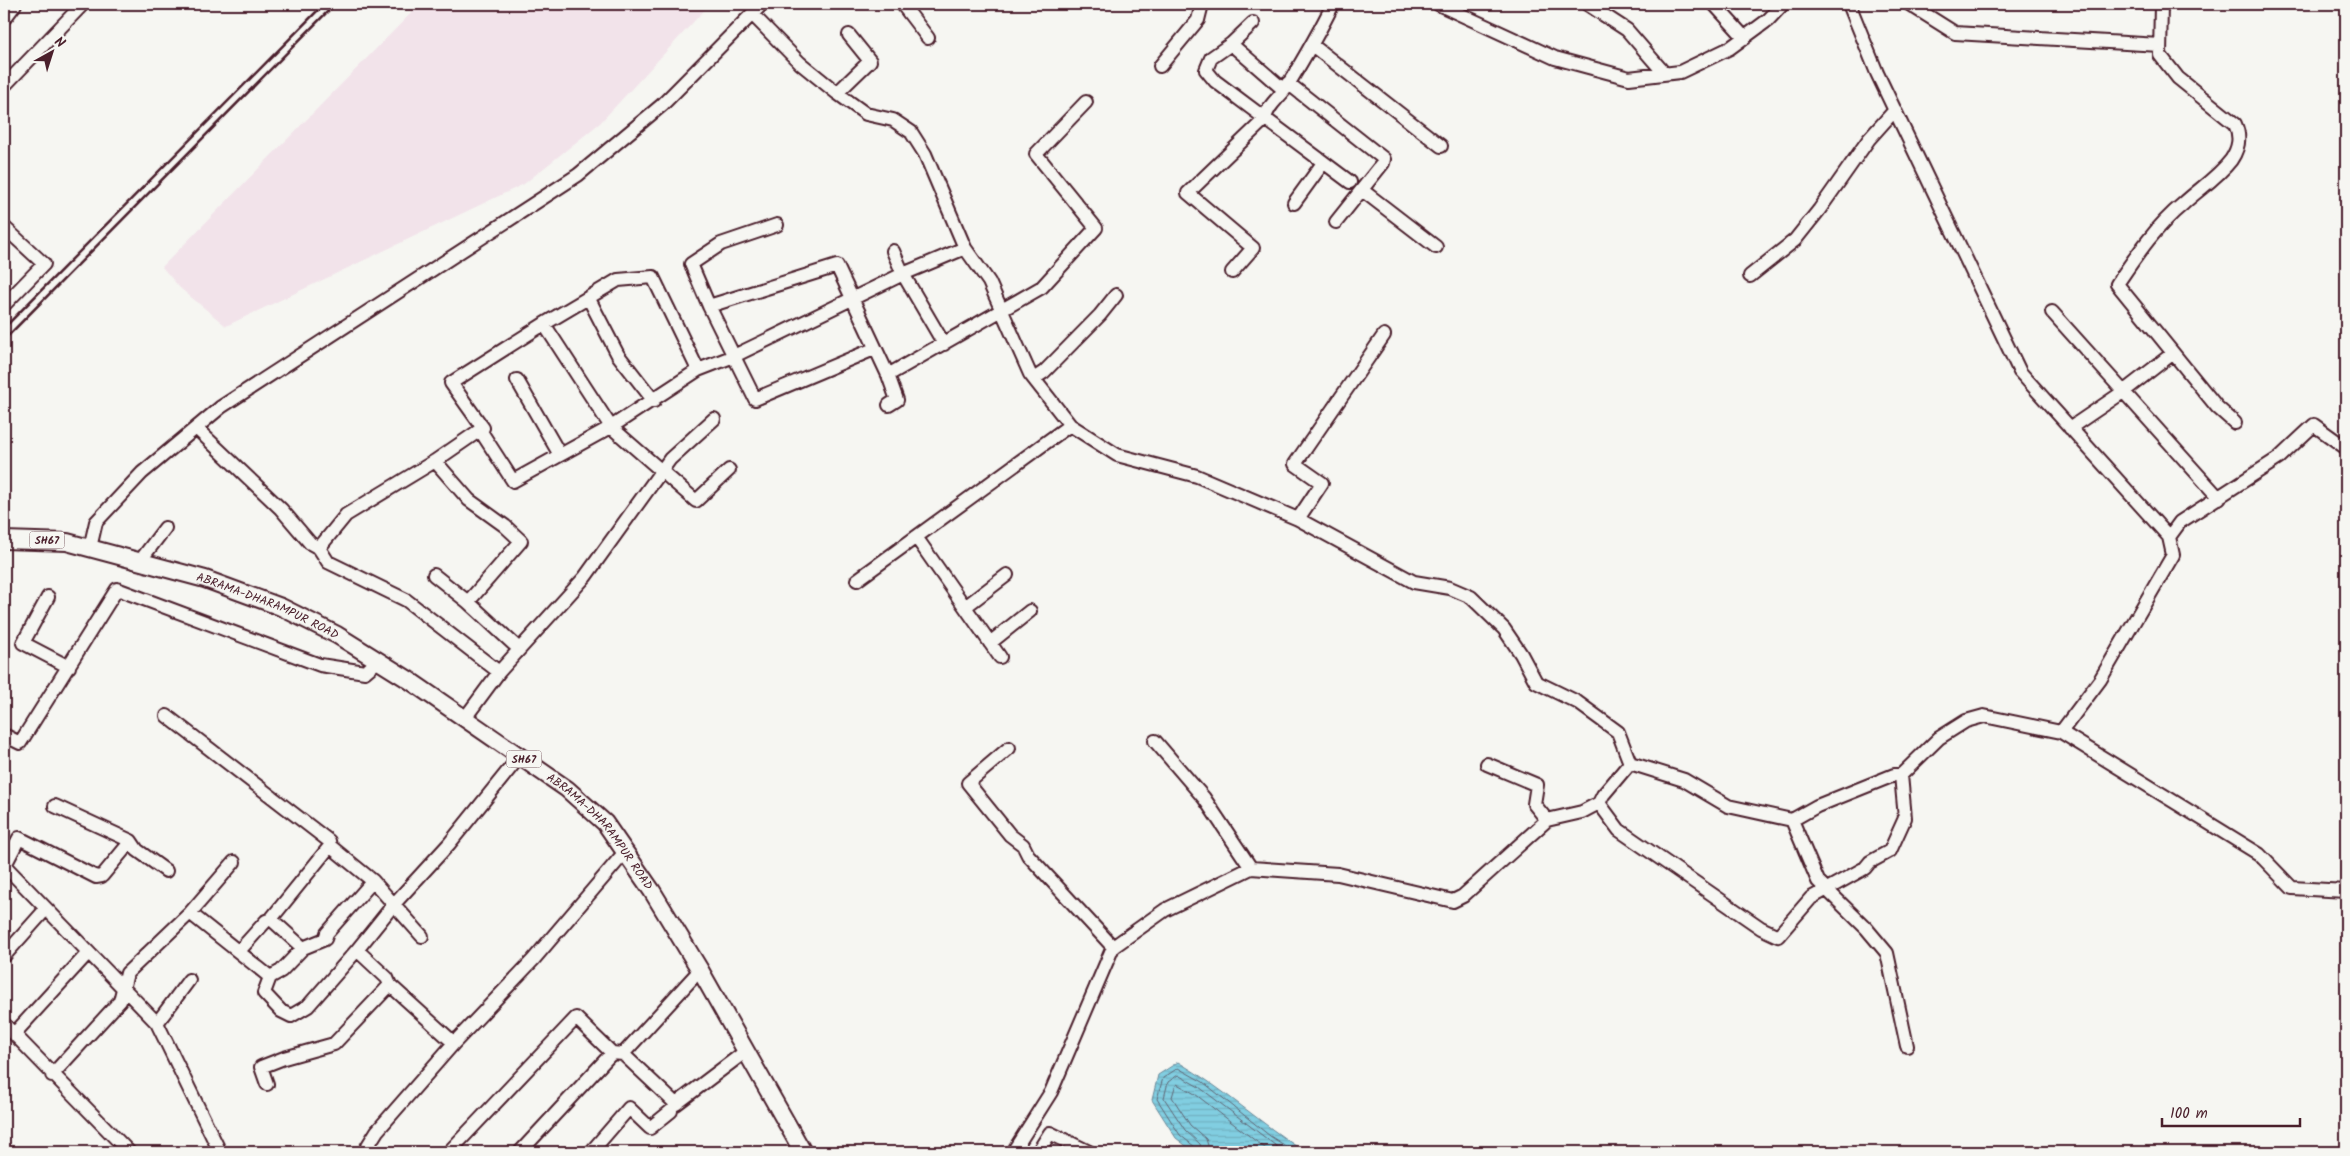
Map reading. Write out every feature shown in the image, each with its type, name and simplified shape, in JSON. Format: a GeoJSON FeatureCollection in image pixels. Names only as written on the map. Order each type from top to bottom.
{"type":"FeatureCollection","features":[{"type":"Feature","properties":{"kind":"main road"},"geometry":{"type":"LineString","coordinates":[[4,16],[14,4]]}},
{"type":"Feature","properties":{"kind":"main road","name":"SH67"},"geometry":{"type":"LineString","coordinates":[[4,540],[67,542],[90,548]]}},
{"type":"Feature","properties":{"kind":"main road","name":"SH67"},"geometry":{"type":"LineString","coordinates":[[4,548],[90,548]]}},
{"type":"Feature","properties":{"kind":"main road","name":"ABRAMA-DHARAMPUR ROAD"},"geometry":{"type":"LineString","coordinates":[[90,548],[140,560],[205,580],[281,607],[337,635],[465,718],[567,789],[605,823],[652,891],[700,970],[803,1152]]}},
{"type":"Feature","properties":{"kind":"street"},"geometry":{"type":"LineString","coordinates":[[4,86],[83,4]]}},
{"type":"Feature","properties":{"kind":"street"},"geometry":{"type":"LineString","coordinates":[[90,548],[96,522],[142,474],[220,407],[578,175],[662,105],[762,4]]}},
{"type":"Feature","properties":{"kind":"street"},"geometry":{"type":"LineString","coordinates":[[902,4],[928,38]]}},
{"type":"Feature","properties":{"kind":"street"},"geometry":{"type":"LineString","coordinates":[[1160,66],[1198,20],[1202,4]]}},
{"type":"Feature","properties":{"kind":"street"},"geometry":{"type":"LineString","coordinates":[[1232,272],[1253,248],[1188,193],[1265,119],[1266,112],[1286,87],[1312,45],[1333,4]]}},
{"type":"Feature","properties":{"kind":"street"},"geometry":{"type":"LineString","coordinates":[[1438,4],[1555,58],[1630,78],[1680,72],[1730,48],[1768,20],[1783,4]]}},
{"type":"Feature","properties":{"kind":"street"},"geometry":{"type":"LineString","coordinates":[[1587,4],[1627,30],[1665,74]]}},
{"type":"Feature","properties":{"kind":"street"},"geometry":{"type":"LineString","coordinates":[[1714,4],[1745,38]]}},
{"type":"Feature","properties":{"kind":"street"},"geometry":{"type":"LineString","coordinates":[[1849,4],[1895,110],[2020,372],[2169,537],[2173,555],[2100,680],[2061,732]]}},
{"type":"Feature","properties":{"kind":"street"},"geometry":{"type":"LineString","coordinates":[[1909,4],[1955,33],[2160,45]]}},
{"type":"Feature","properties":{"kind":"street"},"geometry":{"type":"LineString","coordinates":[[2161,4],[2160,55],[2178,78],[2235,124],[2239,134],[2239,142],[2231,159],[2211,182],[2181,205],[2145,244],[2117,284],[2172,354],[2217,407],[2235,423]]}},
{"type":"Feature","properties":{"kind":"street"},"geometry":{"type":"LineString","coordinates":[[752,14],[800,63],[837,93],[866,114],[893,120],[911,132],[925,154],[965,248],[989,282],[1030,374],[1070,424],[1116,455],[1197,476],[1298,519],[1414,582],[1450,588],[1471,597],[1504,629],[1521,654],[1536,682],[1578,702],[1618,732],[1630,763]]}},
{"type":"Feature","properties":{"kind":"street"},"geometry":{"type":"LineString","coordinates":[[1253,23],[1231,44],[1210,58],[1206,70],[1215,81],[1350,182]]}},
{"type":"Feature","properties":{"kind":"street"},"geometry":{"type":"LineString","coordinates":[[837,93],[870,60],[849,35]]}},
{"type":"Feature","properties":{"kind":"street"},"geometry":{"type":"LineString","coordinates":[[1231,44],[1384,160],[1336,222]]}},
{"type":"Feature","properties":{"kind":"street"},"geometry":{"type":"LineString","coordinates":[[1312,45],[1441,146]]}},
{"type":"Feature","properties":{"kind":"street"},"geometry":{"type":"LineString","coordinates":[[888,375],[1042,287],[1096,228],[1036,154],[1086,102]]}},
{"type":"Feature","properties":{"kind":"street"},"geometry":{"type":"LineString","coordinates":[[1750,276],[1794,240],[1819,210],[1869,138],[1895,110]]}},
{"type":"Feature","properties":{"kind":"street"},"geometry":{"type":"LineString","coordinates":[[1294,203],[1323,163]]}},
{"type":"Feature","properties":{"kind":"street"},"geometry":{"type":"LineString","coordinates":[[1362,190],[1436,247]]}},
{"type":"Feature","properties":{"kind":"street"},"geometry":{"type":"LineString","coordinates":[[777,225],[721,244],[691,264],[709,306],[755,399],[874,350]]}},
{"type":"Feature","properties":{"kind":"street"},"geometry":{"type":"LineString","coordinates":[[4,227],[44,264],[4,305]]}},
{"type":"Feature","properties":{"kind":"street"},"geometry":{"type":"LineString","coordinates":[[480,430],[513,481],[611,427],[698,370],[734,356],[903,274],[965,248]]}},
{"type":"Feature","properties":{"kind":"street"},"geometry":{"type":"LineString","coordinates":[[893,251],[903,274],[944,344]]}},
{"type":"Feature","properties":{"kind":"street"},"geometry":{"type":"LineString","coordinates":[[709,306],[837,266],[874,350],[888,375],[897,400],[889,405]]}},
{"type":"Feature","properties":{"kind":"street"},"geometry":{"type":"LineString","coordinates":[[319,548],[346,515],[435,461],[483,428],[451,383],[618,280],[653,277],[698,370]]}},
{"type":"Feature","properties":{"kind":"street"},"geometry":{"type":"LineString","coordinates":[[1035,378],[1044,372],[1116,296]]}},
{"type":"Feature","properties":{"kind":"street"},"geometry":{"type":"LineString","coordinates":[[589,299],[618,355],[654,400]]}},
{"type":"Feature","properties":{"kind":"street"},"geometry":{"type":"LineString","coordinates":[[2052,312],[2219,498]]}},
{"type":"Feature","properties":{"kind":"street"},"geometry":{"type":"LineString","coordinates":[[544,324],[611,427],[696,501],[728,470]]}},
{"type":"Feature","properties":{"kind":"street"},"geometry":{"type":"LineString","coordinates":[[1298,519],[1322,483],[1295,464],[1316,429],[1384,335]]}},
{"type":"Feature","properties":{"kind":"street"},"geometry":{"type":"LineString","coordinates":[[2070,428],[2123,392],[2172,354]]}},
{"type":"Feature","properties":{"kind":"street"},"geometry":{"type":"LineString","coordinates":[[517,380],[560,455]]}},
{"type":"Feature","properties":{"kind":"street"},"geometry":{"type":"LineString","coordinates":[[465,718],[499,672],[585,577],[670,459],[714,420]]}},
{"type":"Feature","properties":{"kind":"street"},"geometry":{"type":"LineString","coordinates":[[858,580],[1070,424]]}},
{"type":"Feature","properties":{"kind":"street"},"geometry":{"type":"LineString","coordinates":[[2169,537],[2180,522],[2279,458],[2314,425],[2346,448]]}},
{"type":"Feature","properties":{"kind":"street"},"geometry":{"type":"LineString","coordinates":[[196,428],[281,510],[310,543],[319,548],[328,562],[406,600],[499,672]]}},
{"type":"Feature","properties":{"kind":"street"},"geometry":{"type":"LineString","coordinates":[[435,461],[469,500],[521,540],[468,602]]}},
{"type":"Feature","properties":{"kind":"street"},"geometry":{"type":"LineString","coordinates":[[140,560],[164,528]]}},
{"type":"Feature","properties":{"kind":"street"},"geometry":{"type":"LineString","coordinates":[[916,538],[1000,657]]}},
{"type":"Feature","properties":{"kind":"street"},"geometry":{"type":"LineString","coordinates":[[434,575],[468,602],[519,649]]}},
{"type":"Feature","properties":{"kind":"street"},"geometry":{"type":"LineString","coordinates":[[965,607],[1007,575]]}},
{"type":"Feature","properties":{"kind":"street"},"geometry":{"type":"LineString","coordinates":[[4,735],[20,743],[117,589],[320,665],[365,672],[378,661]]}},
{"type":"Feature","properties":{"kind":"street"},"geometry":{"type":"LineString","coordinates":[[48,597],[23,643],[69,666]]}},
{"type":"Feature","properties":{"kind":"street"},"geometry":{"type":"LineString","coordinates":[[990,644],[1030,610]]}},
{"type":"Feature","properties":{"kind":"street"},"geometry":{"type":"LineString","coordinates":[[167,716],[329,842],[330,846],[373,881],[422,936]]}},
{"type":"Feature","properties":{"kind":"street"},"geometry":{"type":"LineString","coordinates":[[1630,763],[1684,780],[1728,806],[1792,820],[1817,806],[1894,775],[1901,775],[1939,738],[1966,721],[1984,716],[2061,732],[2259,854],[2292,888],[2346,891]]}},
{"type":"Feature","properties":{"kind":"street"},"geometry":{"type":"LineString","coordinates":[[1155,741],[1204,798],[1251,868]]}},
{"type":"Feature","properties":{"kind":"street"},"geometry":{"type":"LineString","coordinates":[[1009,748],[968,783],[1010,835],[1023,845],[1028,855],[1113,947]]}},
{"type":"Feature","properties":{"kind":"street"},"geometry":{"type":"LineString","coordinates":[[373,881],[327,933],[325,940],[302,948],[281,971],[270,977],[264,993],[282,1011],[291,1016],[308,1006],[394,904],[450,844],[520,756]]}},
{"type":"Feature","properties":{"kind":"street"},"geometry":{"type":"LineString","coordinates":[[1013,1152],[1050,1092],[1113,947],[1165,910],[1251,868],[1338,874],[1453,901],[1463,896],[1547,820],[1582,812],[1599,803],[1603,795],[1630,763]]}},
{"type":"Feature","properties":{"kind":"street"},"geometry":{"type":"LineString","coordinates":[[1487,764],[1536,785],[1534,804],[1547,820]]}},
{"type":"Feature","properties":{"kind":"street"},"geometry":{"type":"LineString","coordinates":[[1599,803],[1619,830],[1761,928],[1778,936],[1811,898],[1865,868],[1870,862],[1890,851],[1905,818],[1901,775]]}},
{"type":"Feature","properties":{"kind":"street"},"geometry":{"type":"LineString","coordinates":[[55,806],[131,841],[137,850],[166,871]]}},
{"type":"Feature","properties":{"kind":"street"},"geometry":{"type":"LineString","coordinates":[[1792,820],[1818,881],[1866,928],[1887,953],[1908,1046]]}},
{"type":"Feature","properties":{"kind":"street"},"geometry":{"type":"LineString","coordinates":[[131,841],[102,876],[96,877],[19,838],[4,867],[157,1023],[220,1152]]}},
{"type":"Feature","properties":{"kind":"street"},"geometry":{"type":"LineString","coordinates":[[239,951],[266,921],[271,919],[330,846]]}},
{"type":"Feature","properties":{"kind":"street"},"geometry":{"type":"LineString","coordinates":[[364,1152],[377,1131],[454,1043],[533,960],[625,852]]}},
{"type":"Feature","properties":{"kind":"street"},"geometry":{"type":"LineString","coordinates":[[52,1075],[120,1001],[122,987],[128,973],[190,913],[234,862]]}},
{"type":"Feature","properties":{"kind":"street"},"geometry":{"type":"LineString","coordinates":[[4,956],[45,910]]}},
{"type":"Feature","properties":{"kind":"street"},"geometry":{"type":"LineString","coordinates":[[190,913],[270,977]]}},
{"type":"Feature","properties":{"kind":"street"},"geometry":{"type":"LineString","coordinates":[[271,919],[302,948]]}},
{"type":"Feature","properties":{"kind":"street"},"geometry":{"type":"LineString","coordinates":[[357,950],[387,978],[390,985],[454,1043]]}},
{"type":"Feature","properties":{"kind":"street"},"geometry":{"type":"LineString","coordinates":[[14,1034],[88,953]]}},
{"type":"Feature","properties":{"kind":"street"},"geometry":{"type":"LineString","coordinates":[[520,1152],[700,970]]}},
{"type":"Feature","properties":{"kind":"street"},"geometry":{"type":"LineString","coordinates":[[157,1023],[189,980]]}},
{"type":"Feature","properties":{"kind":"street"},"geometry":{"type":"LineString","coordinates":[[267,1084],[261,1067],[284,1058],[334,1044],[390,985]]}},
{"type":"Feature","properties":{"kind":"street"},"geometry":{"type":"LineString","coordinates":[[449,1152],[576,1018],[676,1104],[746,1052]]}},
{"type":"Feature","properties":{"kind":"street"},"geometry":{"type":"LineString","coordinates":[[4,1024],[129,1152]]}},
{"type":"Feature","properties":{"kind":"street"},"geometry":{"type":"LineString","coordinates":[[591,1152],[629,1108],[650,1128],[670,1111]]}},
{"type":"Feature","properties":{"kind":"street"},"geometry":{"type":"LineString","coordinates":[[1038,1152],[1050,1134],[1089,1152]]}},
{"type":"Feature","properties":{"kind":"shaded area"},"geometry":{"type":"Polygon","coordinates":[[[420,4],[710,4],[600,123],[524,184],[226,326],[180,288],[162,267],[420,4]]]}},
{"type":"Feature","properties":{"kind":"water"},"geometry":{"type":"Polygon","coordinates":[[[1178,1062],[1211,1083],[1305,1152],[1194,1152],[1176,1138],[1152,1100],[1158,1075],[1178,1062]]]}},
{"type":"Feature","properties":{"kind":"railway"},"geometry":{"type":"LineString","coordinates":[[4,328],[324,4]]}},
{"type":"Feature","properties":{"kind":"railway"},"geometry":{"type":"LineString","coordinates":[[4,340],[335,4]]}}]}
